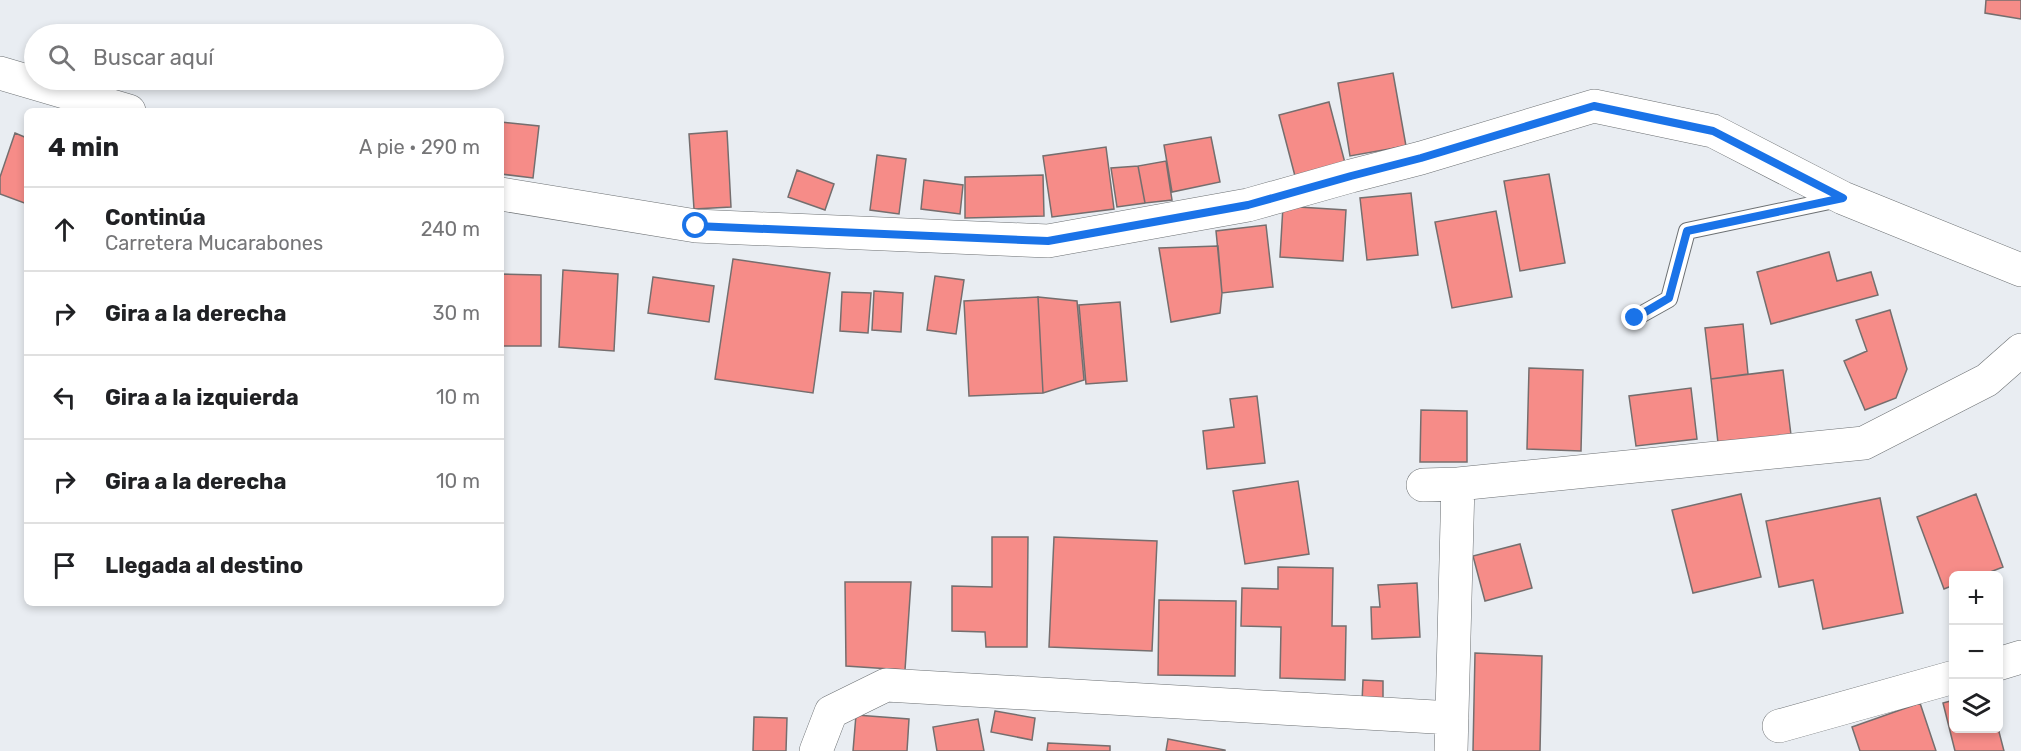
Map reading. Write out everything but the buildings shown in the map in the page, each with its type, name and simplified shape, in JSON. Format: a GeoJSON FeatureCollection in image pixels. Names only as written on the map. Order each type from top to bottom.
{"type":"FeatureCollection","features":[{"type":"Feature","properties":{"kind":"street"},"geometry":{"type":"LineString","coordinates":[[0,73],[24,80]]}},
{"type":"Feature","properties":{"kind":"street"},"geometry":{"type":"LineString","coordinates":[[58,90],[119,108]]}},
{"type":"Feature","properties":{"kind":"street"},"geometry":{"type":"LineString","coordinates":[[504,194],[696,226],[1048,241],[1248,205],[1421,158],[1594,106],[1713,131],[1843,198],[2021,270]]}},
{"type":"Feature","properties":{"kind":"street"},"geometry":{"type":"LineString","coordinates":[[1424,485],[1458,484],[1864,443],[1987,380],[2021,350]]}},
{"type":"Feature","properties":{"kind":"street"},"geometry":{"type":"LineString","coordinates":[[1451,751],[1458,484]]}},
{"type":"Feature","properties":{"kind":"street"},"geometry":{"type":"LineString","coordinates":[[2003,662],[2021,657]]}},
{"type":"Feature","properties":{"kind":"street"},"geometry":{"type":"LineString","coordinates":[[1779,726],[1949,677]]}},
{"type":"Feature","properties":{"kind":"street"},"geometry":{"type":"LineString","coordinates":[[816,751],[831,712],[886,685],[1452,718]]}},
{"type":"Feature","properties":{"kind":"lane"},"geometry":{"type":"LineString","coordinates":[[1635,318],[1669,298],[1687,231],[1843,198]]}},
{"type":"Feature","properties":{"kind":"route"},"geometry":{"type":"LineString","coordinates":[[696,226],[1048,241],[1248,205],[1421,158],[1594,106],[1713,131],[1843,198],[1687,231],[1669,298],[1635,318]]}}]}
